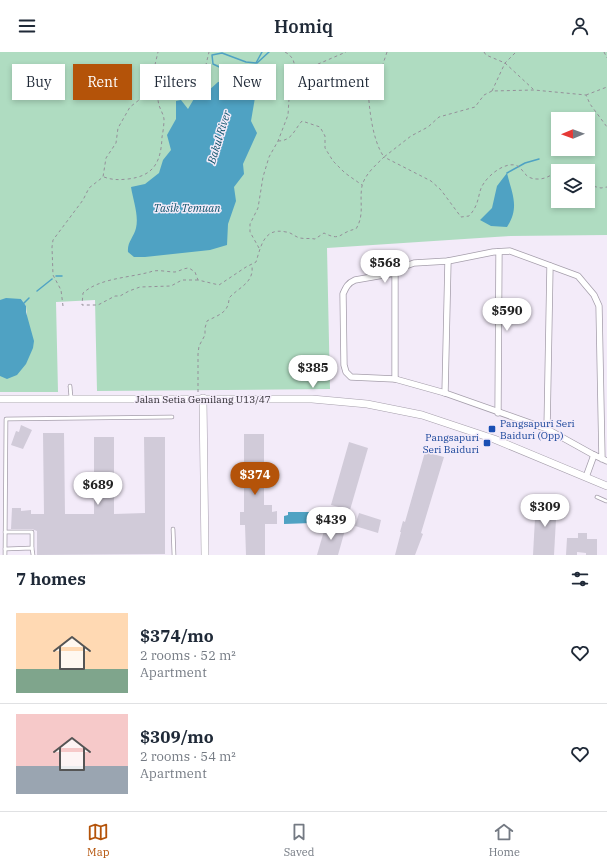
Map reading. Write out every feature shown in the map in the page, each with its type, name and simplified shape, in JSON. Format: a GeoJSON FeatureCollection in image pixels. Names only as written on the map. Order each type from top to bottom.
{"type":"FeatureCollection","features":[{"type":"Feature","properties":{"kind":"street"},"geometry":{"type":"LineString","coordinates":[[510,251],[578,276],[594,295],[599,306],[599,370],[604,460],[547,429],[498,413],[445,393],[395,379],[351,377],[346,372],[344,365],[343,294],[349,282],[395,273],[403,267],[414,263],[448,262],[510,251]]}},
{"type":"Feature","properties":{"kind":"street"},"geometry":{"type":"LineString","coordinates":[[498,413],[499,252]]}},
{"type":"Feature","properties":{"kind":"street"},"geometry":{"type":"LineString","coordinates":[[445,393],[448,262]]}},
{"type":"Feature","properties":{"kind":"street"},"geometry":{"type":"LineString","coordinates":[[547,429],[550,266]]}},
{"type":"Feature","properties":{"kind":"street"},"geometry":{"type":"LineString","coordinates":[[395,273],[395,379]]}},
{"type":"Feature","properties":{"kind":"street"},"geometry":{"type":"LineString","coordinates":[[201,398],[205,555]]}},
{"type":"Feature","properties":{"kind":"street","name":"Jalan Setia Gemilang U13/47"},"geometry":{"type":"LineString","coordinates":[[0,399],[312,399],[399,409],[422,415],[494,439],[607,486]]}},
{"type":"Feature","properties":{"kind":"street"},"geometry":{"type":"LineString","coordinates":[[586,477],[594,455]]}},
{"type":"Feature","properties":{"kind":"lane"},"geometry":{"type":"LineString","coordinates":[[70,386],[71,399]]}},
{"type":"Feature","properties":{"kind":"lane"},"geometry":{"type":"LineString","coordinates":[[0,419],[172,417]]}},
{"type":"Feature","properties":{"kind":"lane"},"geometry":{"type":"LineString","coordinates":[[5,555],[6,419]]}},
{"type":"Feature","properties":{"kind":"lane"},"geometry":{"type":"LineString","coordinates":[[0,496],[6,496]]}},
{"type":"Feature","properties":{"kind":"lane"},"geometry":{"type":"LineString","coordinates":[[597,497],[606,501]]}},
{"type":"Feature","properties":{"kind":"lane"},"geometry":{"type":"LineString","coordinates":[[0,516],[5,516]]}},
{"type":"Feature","properties":{"kind":"lane"},"geometry":{"type":"LineString","coordinates":[[0,526],[5,526]]}},
{"type":"Feature","properties":{"kind":"lane"},"geometry":{"type":"LineString","coordinates":[[173,529],[174,555]]}},
{"type":"Feature","properties":{"kind":"lane"},"geometry":{"type":"LineString","coordinates":[[5,532],[32,532],[33,555]]}},
{"type":"Feature","properties":{"kind":"lane"},"geometry":{"type":"LineString","coordinates":[[0,541],[5,541]]}},
{"type":"Feature","properties":{"kind":"lane"},"geometry":{"type":"LineString","coordinates":[[5,549],[32,548]]}},
{"type":"Feature","properties":{"kind":"path"},"geometry":{"type":"LineString","coordinates":[[63,306],[61,290],[53,275],[53,240],[83,200],[89,188],[103,177],[106,158],[116,143],[118,128],[130,107],[138,100],[146,88],[154,70],[158,52]]}},
{"type":"Feature","properties":{"kind":"path"},"geometry":{"type":"LineString","coordinates":[[103,177],[111,179],[136,178],[147,174],[155,167],[161,152],[164,118],[159,108],[158,99],[162,85],[173,73],[183,72],[199,78],[204,73],[209,52]]}},
{"type":"Feature","properties":{"kind":"path"},"geometry":{"type":"LineString","coordinates":[[285,52],[290,55],[295,64]]}},
{"type":"Feature","properties":{"kind":"path"},"geometry":{"type":"LineString","coordinates":[[318,64],[346,52]]}},
{"type":"Feature","properties":{"kind":"path"},"geometry":{"type":"LineString","coordinates":[[387,52],[383,64],[369,80],[368,87],[374,129],[380,151],[384,157],[431,181],[441,190],[461,217],[469,216],[475,209],[483,183],[504,165],[514,165],[518,167],[525,176],[532,179],[542,180],[551,175]]}},
{"type":"Feature","properties":{"kind":"path"},"geometry":{"type":"LineString","coordinates":[[484,52],[486,55],[505,63],[534,90]]}},
{"type":"Feature","properties":{"kind":"path"},"geometry":{"type":"LineString","coordinates":[[492,91],[495,80],[505,63],[516,52]]}},
{"type":"Feature","properties":{"kind":"path"},"geometry":{"type":"LineString","coordinates":[[604,52],[607,58]]}},
{"type":"Feature","properties":{"kind":"path"},"geometry":{"type":"LineString","coordinates":[[198,280],[195,272],[186,268],[176,272],[150,272],[134,277],[105,281],[83,293],[82,305],[98,305],[115,296],[120,296],[140,287],[171,286],[182,280],[198,280],[219,285],[256,262],[259,249],[269,233],[274,231],[286,231],[299,238],[307,237],[315,239],[324,233],[335,238],[346,231],[356,229],[361,220],[362,185],[370,170],[402,142],[428,127],[439,117],[475,107],[484,95],[492,91],[534,90],[586,95],[607,87]]}},
{"type":"Feature","properties":{"kind":"path"},"geometry":{"type":"LineString","coordinates":[[586,95],[590,104],[607,127]]}},
{"type":"Feature","properties":{"kind":"path"},"geometry":{"type":"LineString","coordinates":[[259,249],[250,232],[250,224],[258,208],[263,177],[269,157],[278,141],[288,115],[289,100]]}},
{"type":"Feature","properties":{"kind":"path"},"geometry":{"type":"LineString","coordinates":[[278,141],[285,141],[290,138],[294,129],[302,121],[320,127],[325,136],[326,148],[333,161],[345,173],[362,185]]}},
{"type":"Feature","properties":{"kind":"path"},"geometry":{"type":"LineString","coordinates":[[595,187],[607,187]]}},
{"type":"Feature","properties":{"kind":"path"},"geometry":{"type":"LineString","coordinates":[[201,398],[198,354],[199,346],[205,335],[207,321],[218,318],[229,305],[229,298],[250,280],[253,274],[252,265]]}},
{"type":"Feature","properties":{"kind":"green space"},"geometry":{"type":"Polygon","coordinates":[[[0,52],[607,52],[607,235],[510,236],[327,248],[330,389],[97,391],[95,300],[56,302],[58,392],[0,392],[0,376],[27,318],[26,306],[21,299],[0,300],[0,52]]]}},
{"type":"Feature","properties":{"kind":"green space"},"geometry":{"type":"Polygon","coordinates":[[[330,507],[353,514],[349,528],[326,520],[330,507]]]}},
{"type":"Feature","properties":{"kind":"water","name":"Tasik Temuan"},"geometry":{"type":"Polygon","coordinates":[[[218,82],[219,100],[255,100],[251,121],[257,133],[243,164],[244,174],[234,187],[236,201],[228,224],[227,245],[210,250],[134,257],[128,252],[137,223],[131,187],[145,184],[159,173],[163,160],[171,150],[167,135],[176,119],[176,101],[181,100],[188,109],[193,100],[211,100],[211,88],[218,82]]]}},
{"type":"Feature","properties":{"kind":"water"},"geometry":{"type":"Polygon","coordinates":[[[507,173],[514,200],[511,220],[507,227],[491,226],[480,220],[492,208],[497,186],[507,173]]]}},
{"type":"Feature","properties":{"kind":"water"},"geometry":{"type":"Polygon","coordinates":[[[6,298],[21,299],[26,306],[26,312],[34,341],[33,348],[26,364],[17,375],[7,379],[0,376],[0,300],[6,298]]]}},
{"type":"Feature","properties":{"kind":"water"},"geometry":{"type":"Polygon","coordinates":[[[288,512],[311,512],[312,523],[284,524],[284,516],[288,515],[288,512]]]}},
{"type":"Feature","properties":{"kind":"building"},"geometry":{"type":"Polygon","coordinates":[[[21,425],[32,430],[23,449],[11,445],[16,431],[19,432],[21,425]]]}},
{"type":"Feature","properties":{"kind":"building"},"geometry":{"type":"Polygon","coordinates":[[[43,433],[64,433],[65,514],[94,514],[94,437],[114,437],[114,514],[145,513],[144,437],[165,437],[165,554],[37,555],[37,531],[32,529],[11,529],[12,508],[21,508],[21,511],[31,510],[31,514],[44,514],[43,433]]]}},
{"type":"Feature","properties":{"kind":"building"},"geometry":{"type":"Polygon","coordinates":[[[244,434],[264,434],[264,505],[272,505],[272,512],[277,511],[277,524],[265,524],[265,555],[246,555],[245,525],[240,525],[240,512],[244,512],[244,434]]]}},
{"type":"Feature","properties":{"kind":"building"},"geometry":{"type":"Polygon","coordinates":[[[349,442],[368,448],[350,510],[331,505],[349,442]]]}},
{"type":"Feature","properties":{"kind":"building"},"geometry":{"type":"Polygon","coordinates":[[[425,452],[444,457],[421,533],[423,534],[415,555],[395,555],[403,521],[405,522],[425,452]]]}},
{"type":"Feature","properties":{"kind":"building"},"geometry":{"type":"Polygon","coordinates":[[[536,500],[557,501],[554,555],[533,555],[536,500]]]}},
{"type":"Feature","properties":{"kind":"building"},"geometry":{"type":"Polygon","coordinates":[[[359,513],[381,520],[378,533],[355,526],[359,513]]]}},
{"type":"Feature","properties":{"kind":"building"},"geometry":{"type":"Polygon","coordinates":[[[326,524],[345,530],[338,555],[317,555],[326,524]]]}},
{"type":"Feature","properties":{"kind":"building"},"geometry":{"type":"Polygon","coordinates":[[[578,533],[587,533],[587,539],[597,539],[597,555],[586,555],[586,553],[577,552],[577,555],[566,555],[567,538],[578,538],[578,533]]]}},
{"type":"Feature","properties":{"kind":"waterway","name":"Bakul River"},"geometry":{"type":"LineString","coordinates":[[219,67],[213,64],[212,55],[222,53],[246,62],[256,63],[262,52]]}},
{"type":"Feature","properties":{"kind":"waterway","name":"Bakul River"},"geometry":{"type":"LineString","coordinates":[[257,63],[269,52]]}},
{"type":"Feature","properties":{"kind":"waterway"},"geometry":{"type":"LineString","coordinates":[[507,173],[525,163],[539,159]]}},
{"type":"Feature","properties":{"kind":"waterway","name":"Bakul River"},"geometry":{"type":"LineString","coordinates":[[56,276],[62,276]]}},
{"type":"Feature","properties":{"kind":"waterway","name":"Bakul River"},"geometry":{"type":"LineString","coordinates":[[37,291],[52,279]]}},
{"type":"Feature","properties":{"kind":"waterway","name":"Bakul River"},"geometry":{"type":"LineString","coordinates":[[23,304],[29,298]]}},
{"type":"Feature","properties":{"kind":"place","name":"Pangsapuri Seri Baiduri (Opp)"},"geometry":{"type":"Point","coordinates":[492,429]}},
{"type":"Feature","properties":{"kind":"place","name":"Pangsapuri Seri Baiduri"},"geometry":{"type":"Point","coordinates":[487,443]}}]}
